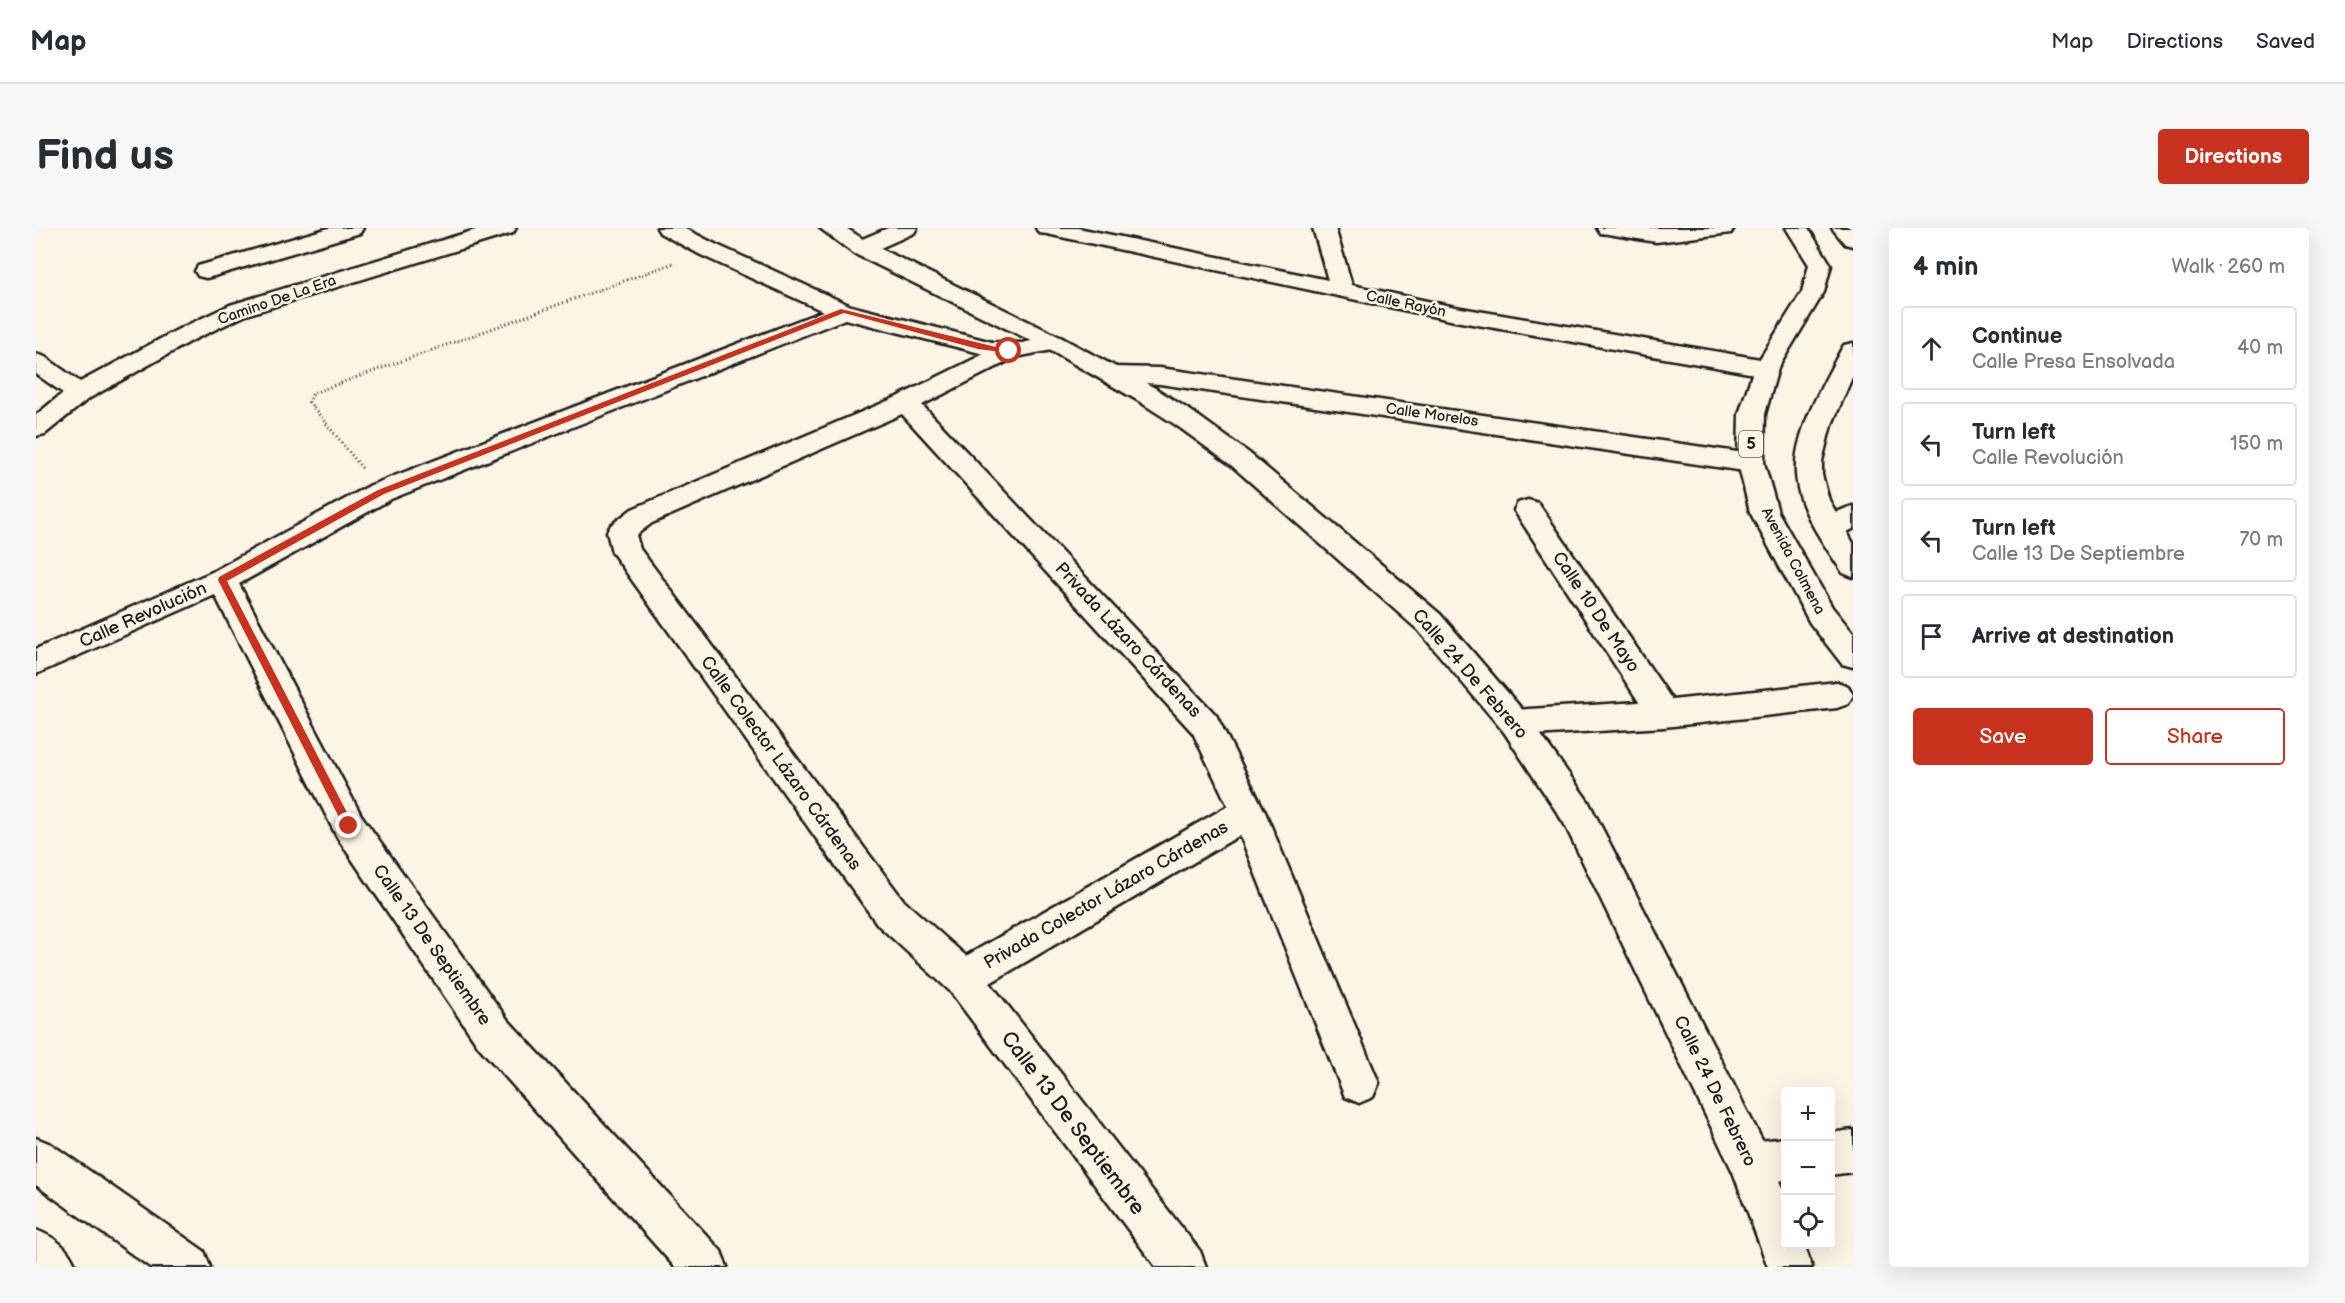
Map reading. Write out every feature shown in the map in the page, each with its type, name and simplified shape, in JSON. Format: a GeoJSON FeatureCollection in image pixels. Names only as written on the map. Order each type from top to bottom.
{"type":"FeatureCollection","features":[{"type":"Feature","properties":{"kind":"street"},"geometry":{"type":"LineString","coordinates":[[206,271],[352,228]]}},
{"type":"Feature","properties":{"kind":"street","name":"Camino De La Era"},"geometry":{"type":"LineString","coordinates":[[36,428],[79,393],[187,334],[238,310],[505,228]]}},
{"type":"Feature","properties":{"kind":"street"},"geometry":{"type":"LineString","coordinates":[[668,228],[708,250],[843,311],[978,346],[1009,351]]}},
{"type":"Feature","properties":{"kind":"street","name":"Calle 24 De Febrero"},"geometry":{"type":"LineString","coordinates":[[831,228],[861,248],[1112,375],[1185,419],[1222,446],[1328,534],[1429,622],[1515,723],[1576,812],[1768,1161],[1790,1267]]}},
{"type":"Feature","properties":{"kind":"street"},"geometry":{"type":"LineString","coordinates":[[861,248],[906,228]]}},
{"type":"Feature","properties":{"kind":"street","name":"Calle Rayón"},"geometry":{"type":"LineString","coordinates":[[1047,228],[1455,314],[1766,368]]}},
{"type":"Feature","properties":{"kind":"street"},"geometry":{"type":"LineString","coordinates":[[1324,228],[1342,291]]}},
{"type":"Feature","properties":{"kind":"street"},"geometry":{"type":"LineString","coordinates":[[1608,228],[1656,236],[1723,228]]}},
{"type":"Feature","properties":{"kind":"street","name":"Avenida Colmena"},"geometry":{"type":"LineString","coordinates":[[1797,228],[1820,265],[1813,292],[1766,368],[1752,414],[1751,463],[1764,512],[1821,615],[1853,655]]}},
{"type":"Feature","properties":{"kind":"street"},"geometry":{"type":"LineString","coordinates":[[1843,228],[1853,239]]}},
{"type":"Feature","properties":{"kind":"street","name":"Calle Revolución"},"geometry":{"type":"LineString","coordinates":[[36,662],[222,580],[381,492],[843,311]]}},
{"type":"Feature","properties":{"kind":"street"},"geometry":{"type":"LineString","coordinates":[[906,403],[1009,351],[1054,344]]}},
{"type":"Feature","properties":{"kind":"street"},"geometry":{"type":"LineString","coordinates":[[1853,350],[1835,386],[1810,451],[1809,474],[1815,499],[1842,523],[1853,566]]}},
{"type":"Feature","properties":{"kind":"street"},"geometry":{"type":"LineString","coordinates":[[36,362],[79,393]]}},
{"type":"Feature","properties":{"kind":"street","name":"Calle Morelos"},"geometry":{"type":"LineString","coordinates":[[1112,375],[1172,377],[1751,463]]}},
{"type":"Feature","properties":{"kind":"street","name":"Calle Colector Lázaro Cárdenas"},"geometry":{"type":"LineString","coordinates":[[906,403],[642,516],[621,532],[626,552],[891,913],[963,978]]}},
{"type":"Feature","properties":{"kind":"street","name":"Privada Lázaro Cárdenas"},"geometry":{"type":"LineString","coordinates":[[906,403],[1205,724],[1248,812],[1359,1083]]}},
{"type":"Feature","properties":{"kind":"street","name":"Calle 10 De Mayo"},"geometry":{"type":"LineString","coordinates":[[1528,510],[1664,714]]}},
{"type":"Feature","properties":{"kind":"street","name":"Calle 13 De Septiembre"},"geometry":{"type":"LineString","coordinates":[[222,580],[349,826],[493,1033],[705,1267]]}},
{"type":"Feature","properties":{"kind":"street"},"geometry":{"type":"LineString","coordinates":[[1515,723],[1664,714],[1837,695]]}},
{"type":"Feature","properties":{"kind":"street","name":"Privada Colector Lázaro Cárdenas"},"geometry":{"type":"LineString","coordinates":[[963,978],[1248,812]]}},
{"type":"Feature","properties":{"kind":"street","name":"Calle 13 De Septiembre"},"geometry":{"type":"LineString","coordinates":[[963,978],[1184,1267]]}},
{"type":"Feature","properties":{"kind":"street"},"geometry":{"type":"LineString","coordinates":[[1835,1153],[1853,1151]]}},
{"type":"Feature","properties":{"kind":"street"},"geometry":{"type":"LineString","coordinates":[[36,1159],[188,1267]]}},
{"type":"Feature","properties":{"kind":"street"},"geometry":{"type":"LineString","coordinates":[[36,1252],[54,1267]]}},
{"type":"Feature","properties":{"kind":"path"},"geometry":{"type":"LineString","coordinates":[[381,492],[309,402],[313,393],[708,250]]}},
{"type":"Feature","properties":{"kind":"route"},"geometry":{"type":"LineString","coordinates":[[349,826],[222,580],[381,492],[843,311],[978,346],[1009,351]]}}]}
